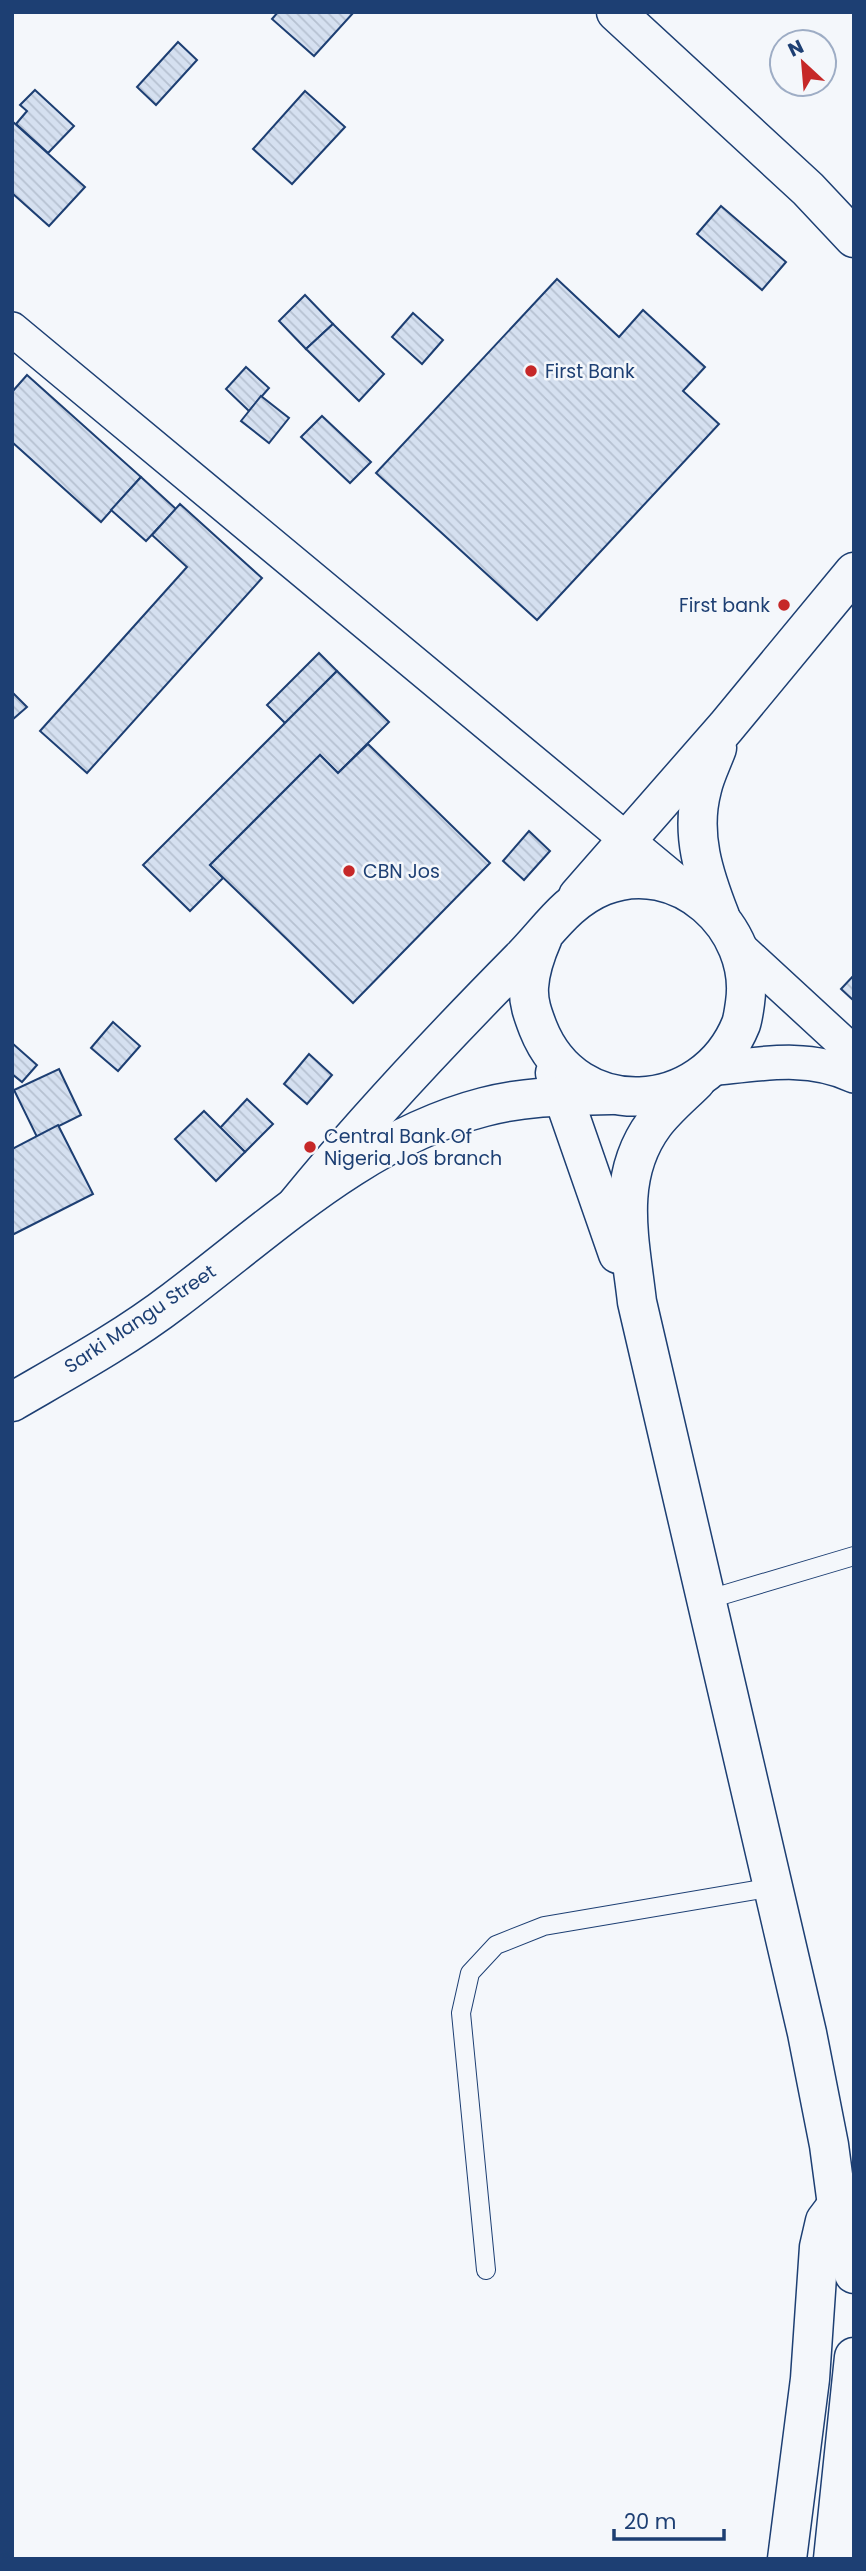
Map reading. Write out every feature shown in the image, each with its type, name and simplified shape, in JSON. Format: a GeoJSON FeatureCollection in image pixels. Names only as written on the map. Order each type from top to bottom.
{"type":"FeatureCollection","features":[{"type":"Feature","properties":{"kind":"main road"},"geometry":{"type":"LineString","coordinates":[[616,12],[808,189],[854,238]]}},
{"type":"Feature","properties":{"kind":"main road"},"geometry":{"type":"LineString","coordinates":[[808,189],[854,223]]}},
{"type":"Feature","properties":{"kind":"main road"},"geometry":{"type":"LineString","coordinates":[[297,1204],[444,1036],[543,937],[726,727],[854,572]]}},
{"type":"Feature","properties":{"kind":"main road"},"geometry":{"type":"LineString","coordinates":[[636,1302],[627,1212],[629,1175],[639,1150],[655,1123],[724,1055],[742,1022],[747,985],[740,948],[720,916],[705,877],[698,844],[697,816],[702,788],[726,727]]}},
{"type":"Feature","properties":{"kind":"main road"},"geometry":{"type":"LineString","coordinates":[[572,903],[606,885],[625,880],[644,880],[668,884],[691,893],[720,916]]}},
{"type":"Feature","properties":{"kind":"main road"},"geometry":{"type":"LineString","coordinates":[[543,937],[530,972],[528,990],[531,1010],[636,1302],[810,2046],[829,2145],[837,2205],[846,2230],[854,2274]]}},
{"type":"Feature","properties":{"kind":"main road"},"geometry":{"type":"LineString","coordinates":[[545,1045],[563,1066],[582,1082],[617,1095]]}},
{"type":"Feature","properties":{"kind":"main road"},"geometry":{"type":"LineString","coordinates":[[297,1204],[368,1157],[425,1126],[485,1106],[541,1097],[654,1096],[703,1075]]}},
{"type":"Feature","properties":{"kind":"main road","name":"Sarki Mangu Street"},"geometry":{"type":"LineString","coordinates":[[12,1402],[172,1303],[297,1204]]}},
{"type":"Feature","properties":{"kind":"main road"},"geometry":{"type":"LineString","coordinates":[[837,2205],[825,2221],[819,2247],[810,2379],[788,2554],[842,2535],[854,2357]]}},
{"type":"Feature","properties":{"kind":"street"},"geometry":{"type":"LineString","coordinates":[[12,329],[691,893]]}},
{"type":"Feature","properties":{"kind":"street"},"geometry":{"type":"LineString","coordinates":[[740,948],[854,1053]]}},
{"type":"Feature","properties":{"kind":"street"},"geometry":{"type":"LineString","coordinates":[[703,1075],[772,1061],[809,1062],[854,1076]]}},
{"type":"Feature","properties":{"kind":"lane"},"geometry":{"type":"LineString","coordinates":[[706,1600],[854,1556]]}},
{"type":"Feature","properties":{"kind":"lane"},"geometry":{"type":"LineString","coordinates":[[486,2270],[461,2013],[470,1973],[496,1945],[544,1926],[773,1887]]}},
{"type":"Feature","properties":{"kind":"building"},"geometry":{"type":"Polygon","coordinates":[[[278,12],[354,12],[314,56],[272,19],[278,12]]]}},
{"type":"Feature","properties":{"kind":"building"},"geometry":{"type":"Polygon","coordinates":[[[178,42],[197,60],[156,105],[137,87],[178,42]]]}},
{"type":"Feature","properties":{"kind":"building"},"geometry":{"type":"Polygon","coordinates":[[[35,90],[74,126],[48,153],[16,124],[27,111],[20,105],[35,90]]]}},
{"type":"Feature","properties":{"kind":"building"},"geometry":{"type":"Polygon","coordinates":[[[305,91],[345,127],[292,184],[253,149],[305,91]]]}},
{"type":"Feature","properties":{"kind":"building"},"geometry":{"type":"Polygon","coordinates":[[[12,121],[85,187],[49,226],[12,193],[12,121]]]}},
{"type":"Feature","properties":{"kind":"building"},"geometry":{"type":"Polygon","coordinates":[[[721,206],[786,262],[762,290],[697,234],[721,206]]]}},
{"type":"Feature","properties":{"kind":"building"},"geometry":{"type":"Polygon","coordinates":[[[557,279],[619,337],[643,310],[705,367],[683,391],[719,424],[537,620],[376,473],[557,279]]]}},
{"type":"Feature","properties":{"kind":"building"},"geometry":{"type":"Polygon","coordinates":[[[305,295],[333,324],[306,349],[279,321],[305,295]]]}},
{"type":"Feature","properties":{"kind":"building"},"geometry":{"type":"Polygon","coordinates":[[[413,313],[443,340],[422,364],[392,337],[413,313]]]}},
{"type":"Feature","properties":{"kind":"building"},"geometry":{"type":"Polygon","coordinates":[[[333,324],[384,374],[359,401],[306,349],[333,324]]]}},
{"type":"Feature","properties":{"kind":"building"},"geometry":{"type":"Polygon","coordinates":[[[246,367],[269,388],[249,411],[226,389],[246,367]]]}},
{"type":"Feature","properties":{"kind":"building"},"geometry":{"type":"Polygon","coordinates":[[[27,375],[141,477],[101,522],[12,442],[12,392],[27,375]]]}},
{"type":"Feature","properties":{"kind":"building"},"geometry":{"type":"Polygon","coordinates":[[[261,396],[289,418],[269,443],[241,421],[261,396]]]}},
{"type":"Feature","properties":{"kind":"building"},"geometry":{"type":"Polygon","coordinates":[[[322,416],[371,462],[350,483],[301,437],[322,416]]]}},
{"type":"Feature","properties":{"kind":"building"},"geometry":{"type":"Polygon","coordinates":[[[141,477],[176,509],[146,541],[111,510],[141,477]]]}},
{"type":"Feature","properties":{"kind":"building"},"geometry":{"type":"Polygon","coordinates":[[[180,504],[262,578],[87,773],[40,731],[187,567],[152,535],[180,504]]]}},
{"type":"Feature","properties":{"kind":"building"},"geometry":{"type":"Polygon","coordinates":[[[319,653],[337,671],[285,723],[267,705],[319,653]]]}},
{"type":"Feature","properties":{"kind":"building"},"geometry":{"type":"Polygon","coordinates":[[[337,671],[389,722],[338,773],[320,755],[210,865],[223,878],[190,911],[143,865],[337,671]]]}},
{"type":"Feature","properties":{"kind":"building"},"geometry":{"type":"Polygon","coordinates":[[[12,692],[27,707],[12,720],[12,692]]]}},
{"type":"Feature","properties":{"kind":"building","name":"CBN Jos"},"geometry":{"type":"Polygon","coordinates":[[[368,744],[490,863],[353,1003],[210,865],[320,755],[338,773],[368,744]]]}},
{"type":"Feature","properties":{"kind":"building"},"geometry":{"type":"Polygon","coordinates":[[[529,831],[550,851],[524,880],[503,861],[529,831]]]}},
{"type":"Feature","properties":{"kind":"building"},"geometry":{"type":"Polygon","coordinates":[[[854,975],[854,1001],[841,989],[854,975]]]}},
{"type":"Feature","properties":{"kind":"building"},"geometry":{"type":"Polygon","coordinates":[[[113,1022],[140,1046],[118,1071],[91,1048],[113,1022]]]}},
{"type":"Feature","properties":{"kind":"building"},"geometry":{"type":"Polygon","coordinates":[[[12,1043],[37,1065],[22,1082],[12,1074],[12,1043]]]}},
{"type":"Feature","properties":{"kind":"building"},"geometry":{"type":"Polygon","coordinates":[[[309,1054],[332,1075],[307,1104],[284,1084],[309,1054]]]}},
{"type":"Feature","properties":{"kind":"building"},"geometry":{"type":"Polygon","coordinates":[[[59,1069],[81,1115],[37,1137],[14,1090],[59,1069]]]}},
{"type":"Feature","properties":{"kind":"building"},"geometry":{"type":"Polygon","coordinates":[[[247,1099],[273,1124],[245,1152],[220,1128],[247,1099]]]}},
{"type":"Feature","properties":{"kind":"building"},"geometry":{"type":"Polygon","coordinates":[[[204,1111],[245,1152],[216,1181],[175,1139],[204,1111]]]}},
{"type":"Feature","properties":{"kind":"building"},"geometry":{"type":"Polygon","coordinates":[[[58,1125],[93,1194],[12,1235],[12,1149],[58,1125]]]}},
{"type":"Feature","properties":{"kind":"place","name":"First Bank"},"geometry":{"type":"Point","coordinates":[531,371]}},
{"type":"Feature","properties":{"kind":"place","name":"First bank"},"geometry":{"type":"Point","coordinates":[784,605]}},
{"type":"Feature","properties":{"kind":"place","name":"CBN Jos"},"geometry":{"type":"Point","coordinates":[349,871]}},
{"type":"Feature","properties":{"kind":"place","name":"Central Bank Of Nigeria Jos branch"},"geometry":{"type":"Point","coordinates":[310,1147]}}]}
